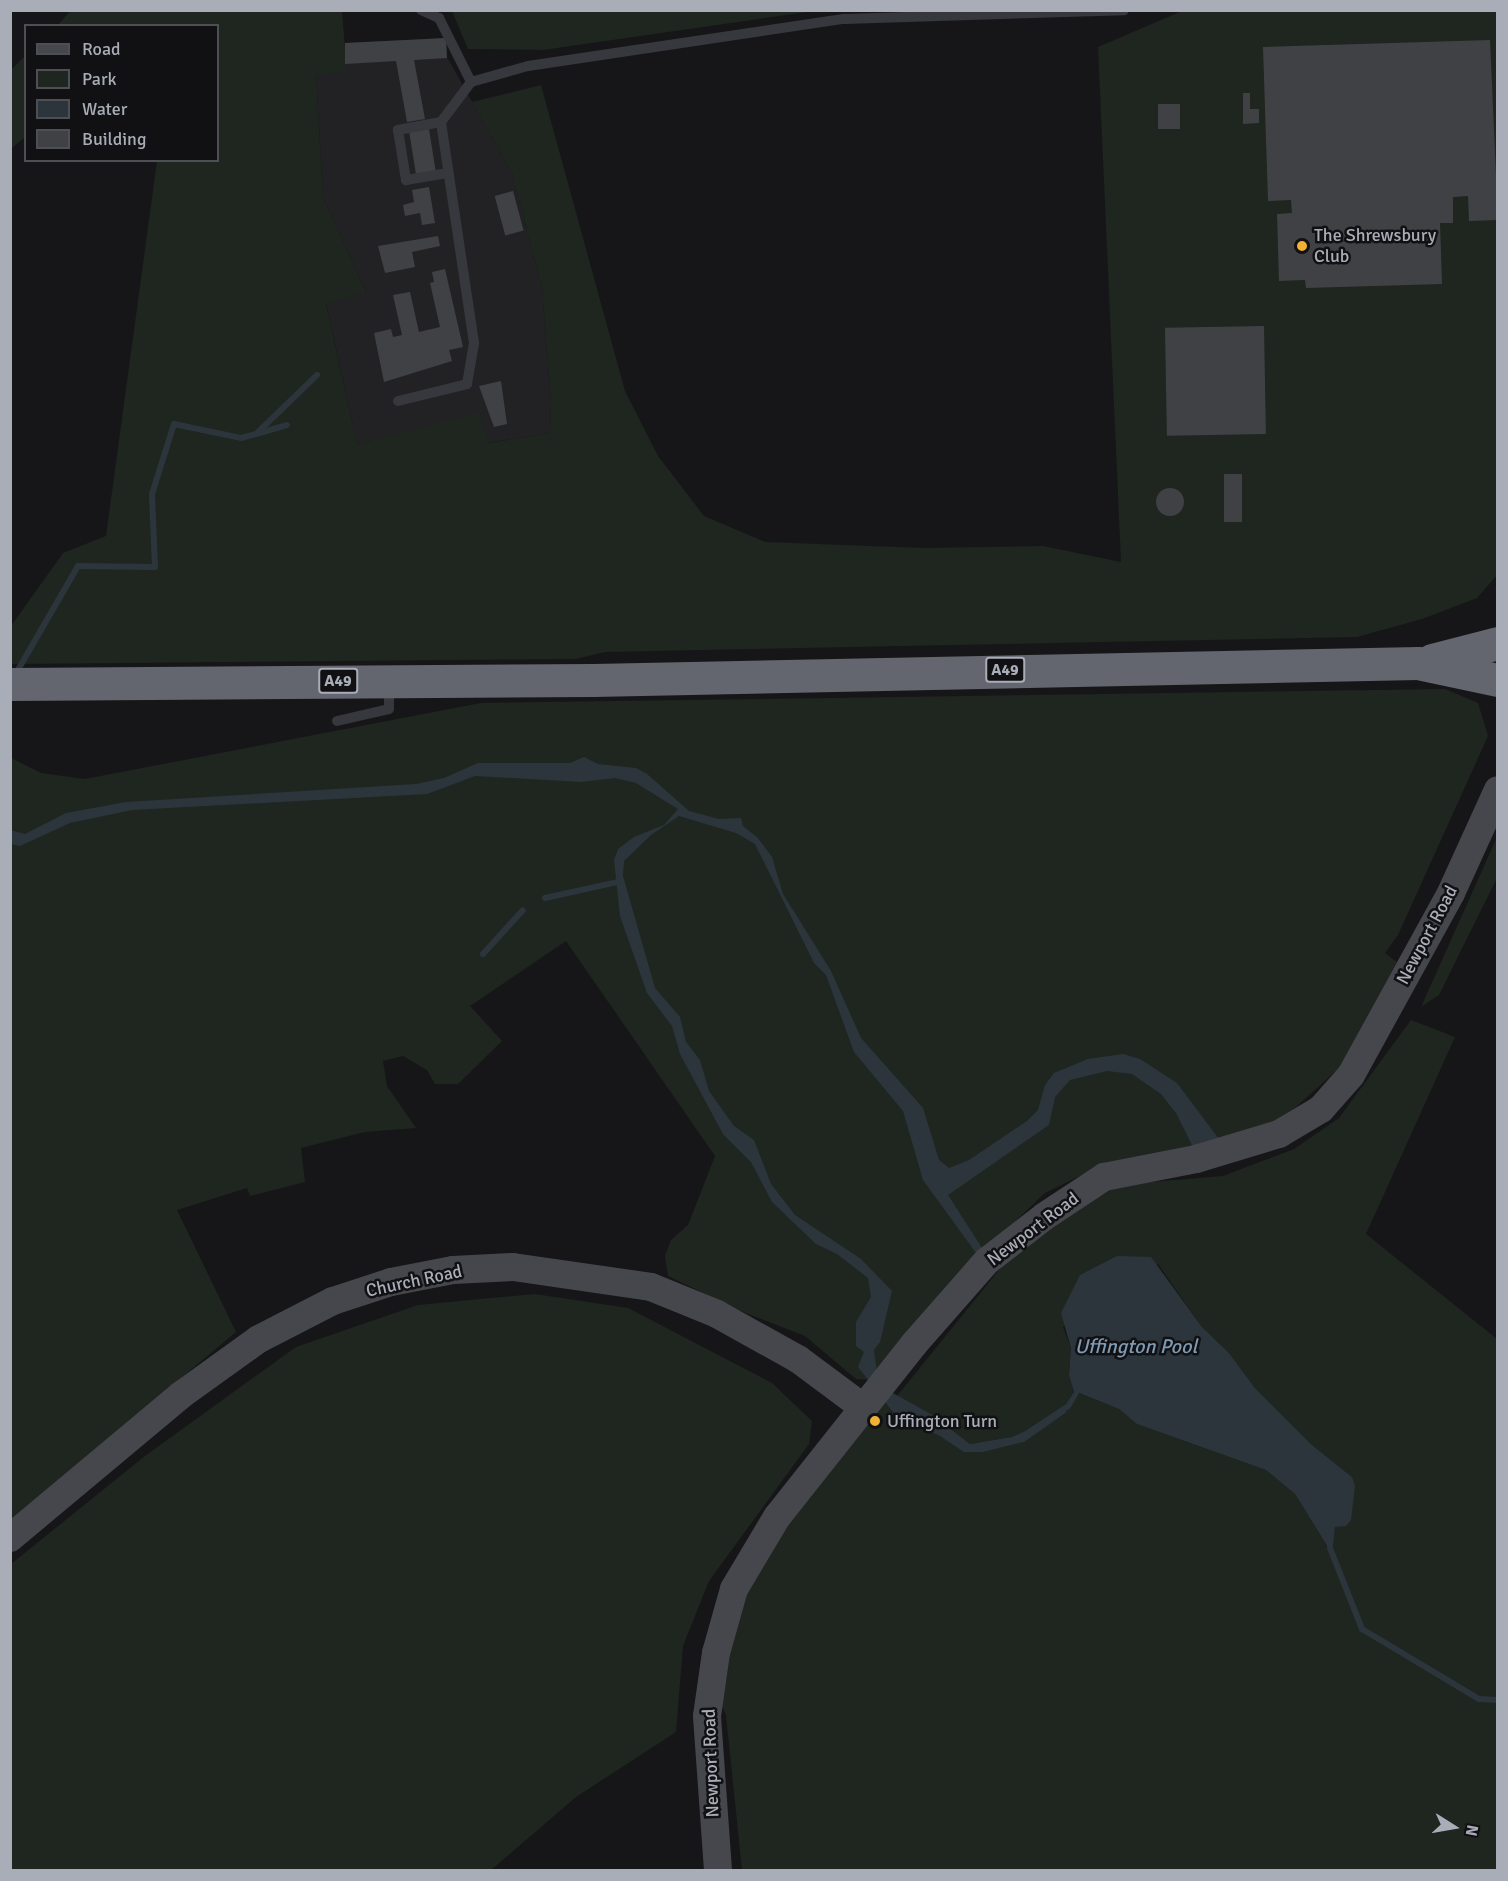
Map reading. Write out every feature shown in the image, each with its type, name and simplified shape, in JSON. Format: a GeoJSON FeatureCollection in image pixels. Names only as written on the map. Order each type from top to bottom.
{"type":"FeatureCollection","features":[{"type":"Feature","properties":{"kind":"highway","name":"A49"},"geometry":{"type":"LineString","coordinates":[[10,684],[389,681],[1418,663],[1497,645]]}},
{"type":"Feature","properties":{"kind":"highway"},"geometry":{"type":"LineString","coordinates":[[1497,645],[1494,662],[1497,680]]}},
{"type":"Feature","properties":{"kind":"highway","name":"A49"},"geometry":{"type":"LineString","coordinates":[[1418,663],[1497,680]]}},
{"type":"Feature","properties":{"kind":"main road","name":"Newport Road"},"geometry":{"type":"LineString","coordinates":[[718,1870],[707,1716],[716,1653],[734,1589],[777,1517],[890,1375],[987,1262],[1045,1216],[1104,1177],[1196,1159],[1279,1134],[1321,1109],[1351,1075],[1451,892],[1497,789]]}},
{"type":"Feature","properties":{"kind":"main road","name":"Church Road"},"geometry":{"type":"LineString","coordinates":[[10,1538],[181,1395],[259,1339],[333,1301],[391,1282],[453,1270],[513,1266],[651,1287],[717,1314],[798,1359],[868,1404]]}},
{"type":"Feature","properties":{"kind":"lane"},"geometry":{"type":"LineString","coordinates":[[421,10],[439,18],[471,82]]}},
{"type":"Feature","properties":{"kind":"lane"},"geometry":{"type":"LineString","coordinates":[[448,173],[406,180],[398,130],[441,122],[471,82],[528,66],[844,20],[1124,10]]}},
{"type":"Feature","properties":{"kind":"lane"},"geometry":{"type":"LineString","coordinates":[[398,401],[467,384],[474,343],[441,122]]}},
{"type":"Feature","properties":{"kind":"lane"},"geometry":{"type":"LineString","coordinates":[[337,721],[389,709],[389,681]]}},
{"type":"Feature","properties":{"kind":"shaded area"},"geometry":{"type":"Polygon","coordinates":[[[446,38],[447,57],[512,173],[542,288],[551,404],[550,433],[487,443],[480,413],[357,444],[326,303],[366,292],[323,197],[316,74],[346,72],[345,43],[446,38]]]}},
{"type":"Feature","properties":{"kind":"green space"},"geometry":{"type":"Polygon","coordinates":[[[70,11],[342,11],[347,72],[316,75],[323,197],[366,292],[326,304],[357,444],[480,412],[488,443],[550,433],[551,404],[542,288],[512,173],[472,102],[541,85],[625,391],[658,456],[704,516],[765,542],[924,548],[1043,546],[1121,562],[1098,47],[1182,11],[1497,11],[1498,574],[1477,598],[1422,619],[1357,637],[605,652],[576,659],[11,664],[11,626],[63,553],[106,536],[157,162],[219,162],[219,24],[59,24],[70,11]]]}},
{"type":"Feature","properties":{"kind":"green space"},"geometry":{"type":"Polygon","coordinates":[[[452,11],[814,11],[543,50],[468,49],[452,11]]]}},
{"type":"Feature","properties":{"kind":"green space"},"geometry":{"type":"Polygon","coordinates":[[[24,57],[24,138],[11,149],[11,70],[24,57]]]}},
{"type":"Feature","properties":{"kind":"green space"},"geometry":{"type":"Polygon","coordinates":[[[1445,689],[1478,703],[1488,736],[1398,935],[1385,953],[1397,962],[1339,1068],[1296,1107],[1261,1131],[1222,1143],[1106,1163],[1045,1193],[984,1251],[871,1380],[856,1379],[805,1336],[741,1311],[668,1276],[665,1256],[671,1240],[688,1225],[715,1156],[566,941],[470,1006],[502,1041],[458,1084],[435,1084],[427,1070],[403,1056],[383,1061],[387,1086],[416,1128],[365,1132],[301,1148],[305,1182],[250,1196],[247,1188],[177,1210],[236,1332],[11,1520],[11,758],[41,773],[85,779],[481,703],[1445,689]]]}},
{"type":"Feature","properties":{"kind":"green space"},"geometry":{"type":"Polygon","coordinates":[[[1497,837],[1497,878],[1439,995],[1421,1007],[1497,837]]]}},
{"type":"Feature","properties":{"kind":"green space"},"geometry":{"type":"Polygon","coordinates":[[[1411,1020],[1455,1037],[1366,1234],[1497,1339],[1497,1870],[742,1870],[726,1715],[717,1696],[755,1558],[886,1400],[896,1416],[962,1446],[1029,1436],[1045,1420],[1070,1409],[1078,1393],[1119,1409],[1137,1424],[1266,1470],[1295,1494],[1331,1553],[1335,1527],[1352,1477],[1312,1445],[1255,1388],[1229,1353],[1202,1327],[1158,1264],[1063,1327],[1071,1348],[1069,1375],[1074,1392],[1066,1404],[1025,1431],[1012,1437],[970,1444],[931,1414],[897,1396],[1003,1265],[1051,1219],[1114,1185],[1223,1176],[1294,1149],[1339,1118],[1411,1020]]]}},
{"type":"Feature","properties":{"kind":"green space"},"geometry":{"type":"Polygon","coordinates":[[[535,1294],[628,1308],[772,1383],[812,1421],[809,1444],[709,1581],[683,1646],[676,1732],[576,1797],[491,1870],[11,1870],[11,1564],[145,1456],[296,1347],[418,1305],[535,1294]]]}},
{"type":"Feature","properties":{"kind":"water","name":"Uffington Pool"},"geometry":{"type":"Polygon","coordinates":[[[584,757],[598,764],[636,768],[647,774],[689,811],[719,819],[741,818],[743,826],[758,838],[772,857],[783,894],[831,971],[861,1038],[923,1108],[939,1160],[949,1168],[969,1160],[1027,1121],[1038,1110],[1045,1085],[1054,1073],[1088,1059],[1123,1054],[1140,1059],[1177,1083],[1222,1143],[1194,1149],[1176,1113],[1161,1094],[1132,1074],[1107,1071],[1070,1080],[1055,1097],[1049,1125],[948,1195],[984,1251],[979,1257],[923,1180],[903,1111],[854,1052],[826,975],[814,963],[755,844],[736,833],[679,816],[651,835],[624,861],[623,876],[655,988],[680,1017],[686,1042],[700,1060],[709,1091],[734,1126],[754,1140],[771,1184],[795,1215],[861,1259],[892,1291],[880,1342],[874,1350],[877,1373],[891,1392],[931,1414],[970,1444],[1012,1437],[1025,1431],[1066,1404],[1074,1392],[1069,1375],[1071,1348],[1061,1313],[1080,1275],[1117,1256],[1151,1257],[1202,1327],[1229,1353],[1255,1388],[1312,1445],[1352,1477],[1355,1486],[1351,1520],[1346,1526],[1335,1527],[1332,1554],[1295,1494],[1266,1470],[1137,1424],[1119,1409],[1079,1393],[1070,1409],[1045,1420],[1029,1436],[980,1449],[962,1446],[896,1416],[858,1367],[864,1352],[856,1346],[856,1322],[871,1297],[868,1278],[837,1254],[816,1244],[772,1202],[751,1162],[723,1134],[680,1054],[672,1026],[647,993],[620,916],[614,860],[618,849],[634,837],[664,825],[678,809],[636,783],[615,778],[581,782],[475,776],[427,794],[132,810],[70,823],[20,846],[11,844],[10,830],[25,834],[66,813],[126,802],[416,784],[444,778],[478,763],[570,763],[584,757]]]}},
{"type":"Feature","properties":{"kind":"building"},"geometry":{"type":"Polygon","coordinates":[[[446,38],[447,58],[414,60],[425,119],[407,122],[396,61],[345,64],[345,43],[446,38]]]}},
{"type":"Feature","properties":{"kind":"building"},"geometry":{"type":"Polygon","coordinates":[[[1490,40],[1498,220],[1469,221],[1468,196],[1453,197],[1453,223],[1440,223],[1442,284],[1306,288],[1305,280],[1279,281],[1277,214],[1292,213],[1291,200],[1268,201],[1263,47],[1490,40]]]}},
{"type":"Feature","properties":{"kind":"building"},"geometry":{"type":"Polygon","coordinates":[[[1243,93],[1250,93],[1250,109],[1259,109],[1259,123],[1243,124],[1243,93]]]}},
{"type":"Feature","properties":{"kind":"building"},"geometry":{"type":"Polygon","coordinates":[[[1158,104],[1180,104],[1180,129],[1158,129],[1158,104]]]}},
{"type":"Feature","properties":{"kind":"building"},"geometry":{"type":"Polygon","coordinates":[[[429,129],[436,171],[416,175],[409,132],[429,129]]]}},
{"type":"Feature","properties":{"kind":"building"},"geometry":{"type":"Polygon","coordinates":[[[429,187],[435,223],[422,225],[420,213],[405,216],[403,205],[414,202],[412,190],[429,187]]]}},
{"type":"Feature","properties":{"kind":"building"},"geometry":{"type":"Polygon","coordinates":[[[513,191],[524,231],[505,236],[495,196],[513,191]]]}},
{"type":"Feature","properties":{"kind":"building"},"geometry":{"type":"Polygon","coordinates":[[[438,236],[440,246],[412,252],[415,267],[385,273],[378,246],[438,236]]]}},
{"type":"Feature","properties":{"kind":"building"},"geometry":{"type":"Polygon","coordinates":[[[445,269],[463,347],[449,350],[452,361],[384,382],[374,333],[391,329],[393,337],[402,335],[393,295],[410,292],[419,332],[440,327],[430,283],[434,282],[432,272],[445,269]]]}},
{"type":"Feature","properties":{"kind":"building"},"geometry":{"type":"Polygon","coordinates":[[[1264,326],[1266,434],[1167,436],[1165,328],[1264,326]]]}},
{"type":"Feature","properties":{"kind":"building"},"geometry":{"type":"Polygon","coordinates":[[[501,381],[507,424],[494,427],[479,386],[501,381]]]}},
{"type":"Feature","properties":{"kind":"building"},"geometry":{"type":"Polygon","coordinates":[[[1224,474],[1242,474],[1242,522],[1224,522],[1224,474]]]}},
{"type":"Feature","properties":{"kind":"building"},"geometry":{"type":"Polygon","coordinates":[[[1170,488],[1180,492],[1184,502],[1180,512],[1170,516],[1160,512],[1156,502],[1160,492],[1170,488]]]}},
{"type":"Feature","properties":{"kind":"waterway"},"geometry":{"type":"LineString","coordinates":[[15,675],[78,566],[155,567],[152,494],[174,424],[241,438],[256,434],[317,375]]}},
{"type":"Feature","properties":{"kind":"waterway"},"geometry":{"type":"LineString","coordinates":[[256,434],[287,425]]}},
{"type":"Feature","properties":{"kind":"waterway"},"geometry":{"type":"LineString","coordinates":[[545,898],[618,882]]}},
{"type":"Feature","properties":{"kind":"waterway"},"geometry":{"type":"LineString","coordinates":[[483,954],[523,910]]}},
{"type":"Feature","properties":{"kind":"waterway"},"geometry":{"type":"LineString","coordinates":[[944,1435],[965,1449],[982,1449],[1023,1439],[1063,1411]]}},
{"type":"Feature","properties":{"kind":"waterway"},"geometry":{"type":"LineString","coordinates":[[1330,1548],[1362,1629],[1479,1699],[1498,1700]]}},
{"type":"Feature","properties":{"kind":"place","name":"The Shrewsbury Club"},"geometry":{"type":"Point","coordinates":[1302,246]}},
{"type":"Feature","properties":{"kind":"place","name":"Uffington Turn"},"geometry":{"type":"Point","coordinates":[875,1421]}}]}
